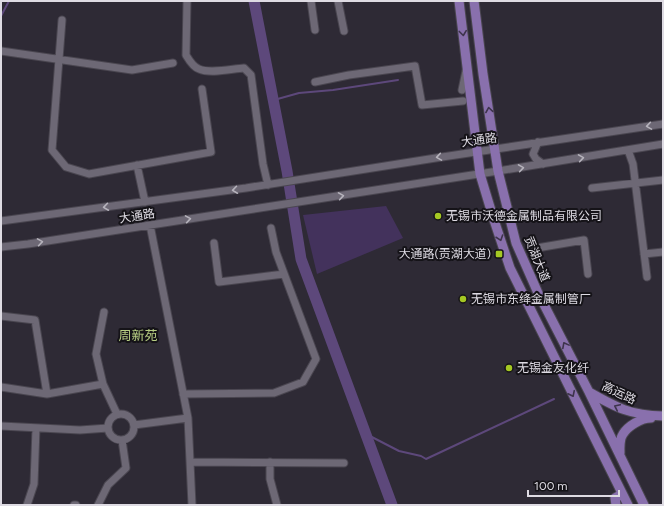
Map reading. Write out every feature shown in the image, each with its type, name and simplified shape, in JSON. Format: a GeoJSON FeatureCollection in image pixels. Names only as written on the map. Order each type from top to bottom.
{"type":"FeatureCollection","features":[{"type":"Feature","properties":{"kind":"main road"},"geometry":{"type":"LineString","coordinates":[[459,1],[480,174],[510,268],[628,505]]}},
{"type":"Feature","properties":{"kind":"main road","name":"贡湖大道"},"geometry":{"type":"LineString","coordinates":[[474,1],[483,74],[498,171],[516,243],[538,293],[589,392],[644,505]]}},
{"type":"Feature","properties":{"kind":"main road","name":"高运路"},"geometry":{"type":"LineString","coordinates":[[589,392],[612,405],[632,413],[663,417]]}},
{"type":"Feature","properties":{"kind":"main road","name":"高运路"},"geometry":{"type":"LineString","coordinates":[[620,457],[620,444],[623,434],[632,425],[647,418],[663,417]]}},
{"type":"Feature","properties":{"kind":"main road"},"geometry":{"type":"LineString","coordinates":[[616,505],[615,498],[622,494]]}},
{"type":"Feature","properties":{"kind":"street"},"geometry":{"type":"LineString","coordinates":[[188,1],[186,55],[190,61],[198,69],[208,72],[244,68],[251,76],[263,164],[271,184]]}},
{"type":"Feature","properties":{"kind":"street"},"geometry":{"type":"LineString","coordinates":[[311,1],[315,30]]}},
{"type":"Feature","properties":{"kind":"street"},"geometry":{"type":"LineString","coordinates":[[338,1],[344,31]]}},
{"type":"Feature","properties":{"kind":"street"},"geometry":{"type":"LineString","coordinates":[[62,20],[52,150],[66,167],[89,174],[211,152],[202,89]]}},
{"type":"Feature","properties":{"kind":"street"},"geometry":{"type":"LineString","coordinates":[[1,51],[132,70],[174,64]]}},
{"type":"Feature","properties":{"kind":"street"},"geometry":{"type":"LineString","coordinates":[[462,90],[467,65]]}},
{"type":"Feature","properties":{"kind":"street"},"geometry":{"type":"LineString","coordinates":[[315,82],[349,75],[415,66],[422,105],[463,101]]}},
{"type":"Feature","properties":{"kind":"street","name":"大通路"},"geometry":{"type":"LineString","coordinates":[[1,222],[271,184],[477,151],[663,124]]}},
{"type":"Feature","properties":{"kind":"street"},"geometry":{"type":"LineString","coordinates":[[538,142],[533,154],[536,159],[543,164]]}},
{"type":"Feature","properties":{"kind":"street"},"geometry":{"type":"LineString","coordinates":[[480,174],[663,144]]}},
{"type":"Feature","properties":{"kind":"street"},"geometry":{"type":"LineString","coordinates":[[628,150],[633,164],[647,277]]}},
{"type":"Feature","properties":{"kind":"street"},"geometry":{"type":"LineString","coordinates":[[137,165],[145,202]]}},
{"type":"Feature","properties":{"kind":"street","name":"大通路"},"geometry":{"type":"LineString","coordinates":[[1,247],[480,174]]}},
{"type":"Feature","properties":{"kind":"street"},"geometry":{"type":"LineString","coordinates":[[592,188],[663,180]]}},
{"type":"Feature","properties":{"kind":"street"},"geometry":{"type":"LineString","coordinates":[[150,225],[188,418],[192,505]]}},
{"type":"Feature","properties":{"kind":"street"},"geometry":{"type":"LineString","coordinates":[[183,394],[274,393],[303,382],[316,359],[276,252],[271,228]]}},
{"type":"Feature","properties":{"kind":"street"},"geometry":{"type":"LineString","coordinates":[[530,249],[584,240],[588,274]]}},
{"type":"Feature","properties":{"kind":"street"},"geometry":{"type":"LineString","coordinates":[[214,243],[219,282],[284,274]]}},
{"type":"Feature","properties":{"kind":"street"},"geometry":{"type":"LineString","coordinates":[[644,254],[663,252]]}},
{"type":"Feature","properties":{"kind":"street"},"geometry":{"type":"LineString","coordinates":[[104,312],[96,354],[104,384],[117,414]]}},
{"type":"Feature","properties":{"kind":"street"},"geometry":{"type":"LineString","coordinates":[[1,316],[35,320],[47,394]]}},
{"type":"Feature","properties":{"kind":"street"},"geometry":{"type":"LineString","coordinates":[[1,387],[47,394],[104,384]]}},
{"type":"Feature","properties":{"kind":"street"},"geometry":{"type":"LineString","coordinates":[[117,414],[126,414],[130,417],[134,424],[133,433],[122,440],[111,435],[108,428],[110,420],[117,414]]}},
{"type":"Feature","properties":{"kind":"street"},"geometry":{"type":"LineString","coordinates":[[134,424],[188,418]]}},
{"type":"Feature","properties":{"kind":"street"},"geometry":{"type":"LineString","coordinates":[[1,426],[80,430],[108,428]]}},
{"type":"Feature","properties":{"kind":"street"},"geometry":{"type":"LineString","coordinates":[[27,505],[34,484],[36,428]]}},
{"type":"Feature","properties":{"kind":"street"},"geometry":{"type":"LineString","coordinates":[[98,505],[108,486],[126,468],[122,440]]}},
{"type":"Feature","properties":{"kind":"street"},"geometry":{"type":"LineString","coordinates":[[190,462],[344,462]]}},
{"type":"Feature","properties":{"kind":"street"},"geometry":{"type":"LineString","coordinates":[[270,462],[270,478],[277,505]]}},
{"type":"Feature","properties":{"kind":"shaded area"},"geometry":{"type":"Polygon","coordinates":[[[386,206],[403,238],[317,274],[303,215],[386,206]]]}},
{"type":"Feature","properties":{"kind":"waterway"},"geometry":{"type":"LineString","coordinates":[[1,16],[9,1]]}},
{"type":"Feature","properties":{"kind":"waterway"},"geometry":{"type":"LineString","coordinates":[[254,1],[287,171],[301,259],[392,505]]}},
{"type":"Feature","properties":{"kind":"waterway"},"geometry":{"type":"LineString","coordinates":[[274,100],[299,93],[333,90],[398,80]]}},
{"type":"Feature","properties":{"kind":"waterway"},"geometry":{"type":"LineString","coordinates":[[366,434],[399,451],[421,456],[426,459],[554,399]]}},
{"type":"Feature","properties":{"kind":"place","name":"无锡市沃德金属制品有限公司"},"geometry":{"type":"Point","coordinates":[438,216]}},
{"type":"Feature","properties":{"kind":"place","name":"大通路(贡湖大道)"},"geometry":{"type":"Point","coordinates":[499,254]}},
{"type":"Feature","properties":{"kind":"place","name":"无锡市东绛金属制管厂"},"geometry":{"type":"Point","coordinates":[463,299]}},
{"type":"Feature","properties":{"kind":"place","name":"无锡金友化纤"},"geometry":{"type":"Point","coordinates":[509,368]}},
{"type":"Feature","properties":{"kind":"district","name":"周新苑"},"geometry":{"type":"Point","coordinates":[138,335]}}]}
